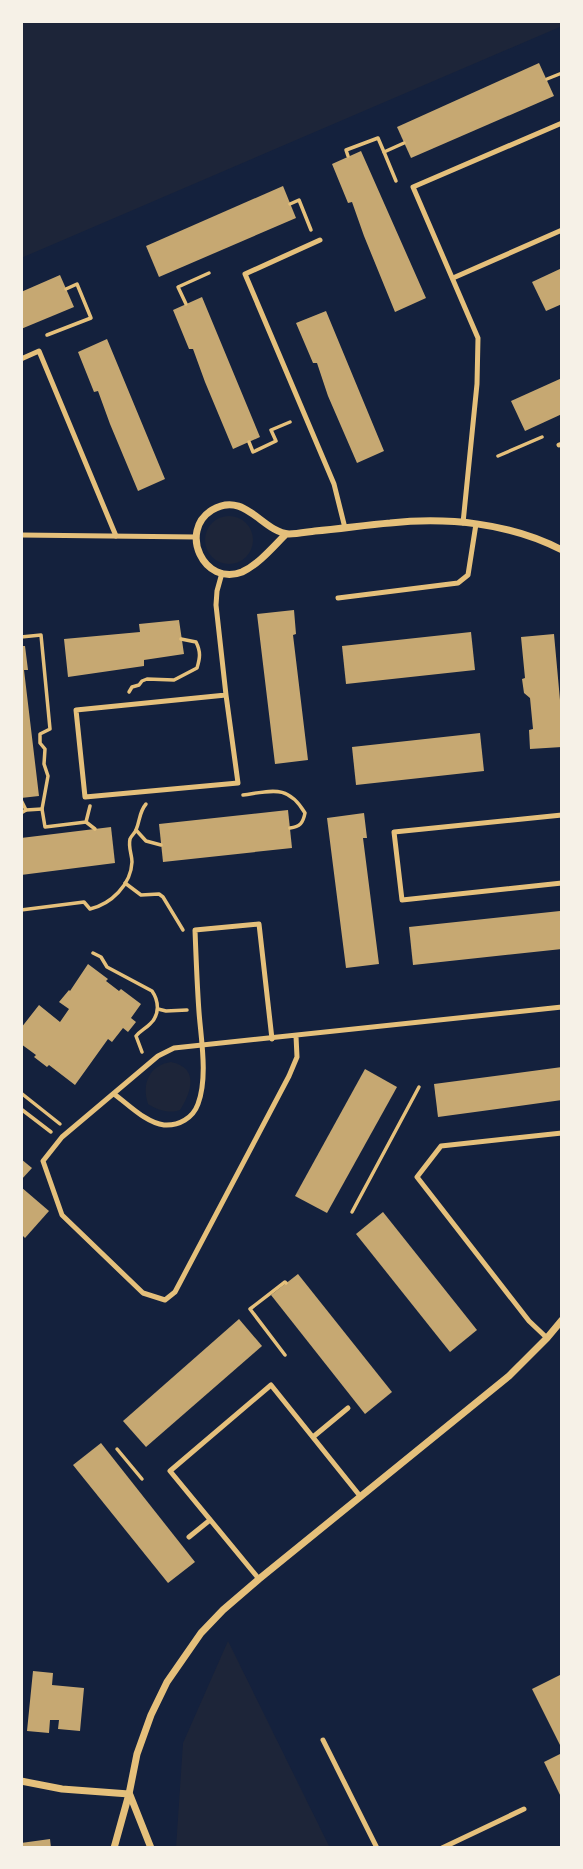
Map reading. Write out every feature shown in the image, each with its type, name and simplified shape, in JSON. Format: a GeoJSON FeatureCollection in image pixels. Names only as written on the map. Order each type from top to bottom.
{"type":"FeatureCollection","features":[{"type":"Feature","properties":{"kind":"street"},"geometry":{"type":"LineString","coordinates":[[286,534],[244,508],[232,505],[220,506],[205,516],[195,537],[198,554],[204,562],[210,568],[232,574],[249,567],[286,534],[390,523],[427,521],[476,524],[519,534],[562,550]]}},
{"type":"Feature","properties":{"kind":"street"},"geometry":{"type":"LineString","coordinates":[[114,1848],[130,1794],[137,1755],[151,1715],[167,1682],[201,1633],[259,1579],[509,1376],[561,1323]]}},
{"type":"Feature","properties":{"kind":"street"},"geometry":{"type":"LineString","coordinates":[[21,1782],[62,1789],[130,1794]]}},
{"type":"Feature","properties":{"kind":"street"},"geometry":{"type":"LineString","coordinates":[[130,1794],[151,1848]]}},
{"type":"Feature","properties":{"kind":"lane"},"geometry":{"type":"LineString","coordinates":[[463,523],[479,354],[478,338],[413,187],[562,123]]}},
{"type":"Feature","properties":{"kind":"lane"},"geometry":{"type":"LineString","coordinates":[[453,278],[562,230]]}},
{"type":"Feature","properties":{"kind":"lane"},"geometry":{"type":"LineString","coordinates":[[320,240],[244,274],[334,484],[345,528]]}},
{"type":"Feature","properties":{"kind":"lane"},"geometry":{"type":"LineString","coordinates":[[21,359],[39,351],[116,536]]}},
{"type":"Feature","properties":{"kind":"lane"},"geometry":{"type":"LineString","coordinates":[[338,598],[458,583],[464,580],[468,575],[476,524]]}},
{"type":"Feature","properties":{"kind":"lane"},"geometry":{"type":"LineString","coordinates":[[21,535],[195,537]]}},
{"type":"Feature","properties":{"kind":"lane"},"geometry":{"type":"LineString","coordinates":[[222,573],[216,605],[238,783],[85,797],[76,710],[226,695]]}},
{"type":"Feature","properties":{"kind":"lane"},"geometry":{"type":"LineString","coordinates":[[562,815],[394,832],[402,900],[562,883]]}},
{"type":"Feature","properties":{"kind":"lane"},"geometry":{"type":"LineString","coordinates":[[114,1094],[148,1119],[162,1125],[178,1124],[191,1116],[198,1106],[203,1086],[195,930],[259,924],[272,1039]]}},
{"type":"Feature","properties":{"kind":"lane"},"geometry":{"type":"LineString","coordinates":[[296,1036],[297,1057],[289,1076],[175,1292],[165,1300],[143,1293],[62,1216],[43,1161],[68,1132],[149,1062],[174,1048],[562,1007]]}},
{"type":"Feature","properties":{"kind":"lane"},"geometry":{"type":"LineString","coordinates":[[547,1338],[529,1321],[417,1177],[441,1146],[562,1133]]}},
{"type":"Feature","properties":{"kind":"lane"},"geometry":{"type":"LineString","coordinates":[[259,1579],[170,1471],[271,1385],[360,1496]]}},
{"type":"Feature","properties":{"kind":"lane"},"geometry":{"type":"LineString","coordinates":[[313,1437],[348,1408]]}},
{"type":"Feature","properties":{"kind":"lane"},"geometry":{"type":"LineString","coordinates":[[189,1537],[210,1520]]}},
{"type":"Feature","properties":{"kind":"lane"},"geometry":{"type":"LineString","coordinates":[[323,1740],[377,1848]]}},
{"type":"Feature","properties":{"kind":"lane"},"geometry":{"type":"LineString","coordinates":[[442,1848],[524,1809]]}},
{"type":"Feature","properties":{"kind":"path"},"geometry":{"type":"LineString","coordinates":[[547,79],[562,73]]}},
{"type":"Feature","properties":{"kind":"path"},"geometry":{"type":"LineString","coordinates":[[348,156],[346,150],[378,138],[396,181]]}},
{"type":"Feature","properties":{"kind":"path"},"geometry":{"type":"LineString","coordinates":[[384,152],[404,143]]}},
{"type":"Feature","properties":{"kind":"path"},"geometry":{"type":"LineString","coordinates":[[290,204],[299,200],[310,230]]}},
{"type":"Feature","properties":{"kind":"path"},"geometry":{"type":"LineString","coordinates":[[186,304],[177,286],[209,273]]}},
{"type":"Feature","properties":{"kind":"path"},"geometry":{"type":"LineString","coordinates":[[47,335],[91,318],[77,284],[66,289]]}},
{"type":"Feature","properties":{"kind":"path"},"geometry":{"type":"LineString","coordinates":[[249,442],[253,452],[276,441],[271,430],[290,422]]}},
{"type":"Feature","properties":{"kind":"path"},"geometry":{"type":"LineString","coordinates":[[498,456],[542,437]]}},
{"type":"Feature","properties":{"kind":"path"},"geometry":{"type":"LineString","coordinates":[[21,637],[41,635],[50,729],[40,734],[40,743],[46,748],[44,764],[48,776],[42,809],[45,827],[86,822],[95,829]]}},
{"type":"Feature","properties":{"kind":"path"},"geometry":{"type":"LineString","coordinates":[[128,692],[147,679],[174,680],[197,668],[200,649],[196,642],[181,639]]}},
{"type":"Feature","properties":{"kind":"path"},"geometry":{"type":"LineString","coordinates":[[240,795],[279,792],[297,800],[305,813],[303,822],[297,828],[290,828]]}},
{"type":"Feature","properties":{"kind":"path"},"geometry":{"type":"LineString","coordinates":[[21,800],[23,812],[42,809]]}},
{"type":"Feature","properties":{"kind":"path"},"geometry":{"type":"LineString","coordinates":[[21,910],[84,902],[90,909],[112,900],[130,872],[130,839],[136,830],[142,809],[146,804],[156,803]]}},
{"type":"Feature","properties":{"kind":"path"},"geometry":{"type":"LineString","coordinates":[[86,822],[89,808]]}},
{"type":"Feature","properties":{"kind":"path"},"geometry":{"type":"LineString","coordinates":[[136,830],[146,841],[162,845]]}},
{"type":"Feature","properties":{"kind":"path"},"geometry":{"type":"LineString","coordinates":[[125,883],[141,895],[159,894],[163,897],[182,930]]}},
{"type":"Feature","properties":{"kind":"path"},"geometry":{"type":"LineString","coordinates":[[93,953],[101,957],[107,967],[152,990],[158,1009],[154,1020],[136,1036],[149,1062]]}},
{"type":"Feature","properties":{"kind":"path"},"geometry":{"type":"LineString","coordinates":[[158,1009],[173,1011]]}},
{"type":"Feature","properties":{"kind":"path"},"geometry":{"type":"LineString","coordinates":[[352,1212],[419,1087]]}},
{"type":"Feature","properties":{"kind":"path"},"geometry":{"type":"LineString","coordinates":[[21,1093],[68,1132]]}},
{"type":"Feature","properties":{"kind":"path"},"geometry":{"type":"LineString","coordinates":[[21,1109],[61,1140]]}},
{"type":"Feature","properties":{"kind":"path"},"geometry":{"type":"LineString","coordinates":[[285,1354],[250,1309],[286,1283]]}},
{"type":"Feature","properties":{"kind":"path"},"geometry":{"type":"LineString","coordinates":[[117,1449],[142,1479]]}},
{"type":"Feature","properties":{"kind":"shaded area"},"geometry":{"type":"Polygon","coordinates":[[[21,21],[562,21],[562,26],[21,258],[21,21]]]}},
{"type":"Feature","properties":{"kind":"shaded area"},"geometry":{"type":"Polygon","coordinates":[[[229,516],[246,523],[253,540],[246,557],[229,564],[212,557],[205,540],[212,523],[229,516]]]}},
{"type":"Feature","properties":{"kind":"shaded area"},"geometry":{"type":"Polygon","coordinates":[[[171,1062],[186,1069],[190,1081],[188,1095],[180,1110],[172,1112],[159,1110],[148,1104],[146,1096],[149,1076],[158,1067],[171,1062]]]}},
{"type":"Feature","properties":{"kind":"shaded area"},"geometry":{"type":"Polygon","coordinates":[[[228,1641],[330,1848],[176,1848],[183,1743],[228,1641]]]}},
{"type":"Feature","properties":{"kind":"building"},"geometry":{"type":"Polygon","coordinates":[[[539,63],[554,96],[411,158],[397,127],[539,63]]]}},
{"type":"Feature","properties":{"kind":"building"},"geometry":{"type":"Polygon","coordinates":[[[361,151],[426,298],[395,312],[352,202],[348,203],[332,164],[361,151]]]}},
{"type":"Feature","properties":{"kind":"building"},"geometry":{"type":"Polygon","coordinates":[[[283,186],[296,218],[159,277],[146,246],[283,186]]]}},
{"type":"Feature","properties":{"kind":"building"},"geometry":{"type":"Polygon","coordinates":[[[562,268],[562,304],[546,311],[532,282],[562,268]]]}},
{"type":"Feature","properties":{"kind":"building"},"geometry":{"type":"Polygon","coordinates":[[[60,275],[74,307],[21,329],[21,292],[60,275]]]}},
{"type":"Feature","properties":{"kind":"building"},"geometry":{"type":"Polygon","coordinates":[[[202,297],[260,437],[233,449],[193,349],[189,349],[173,310],[202,297]]]}},
{"type":"Feature","properties":{"kind":"building"},"geometry":{"type":"Polygon","coordinates":[[[326,311],[384,451],[357,463],[317,363],[313,363],[296,323],[326,311]]]}},
{"type":"Feature","properties":{"kind":"building"},"geometry":{"type":"Polygon","coordinates":[[[107,339],[165,479],[138,491],[98,391],[94,392],[78,352],[107,339]]]}},
{"type":"Feature","properties":{"kind":"building"},"geometry":{"type":"Polygon","coordinates":[[[562,378],[562,414],[525,431],[511,401],[562,378]]]}},
{"type":"Feature","properties":{"kind":"building"},"geometry":{"type":"Polygon","coordinates":[[[294,610],[296,634],[293,635],[308,760],[275,764],[257,614],[294,610]]]}},
{"type":"Feature","properties":{"kind":"building"},"geometry":{"type":"Polygon","coordinates":[[[179,620],[184,654],[144,660],[144,666],[68,677],[64,639],[140,632],[139,624],[179,620]]]}},
{"type":"Feature","properties":{"kind":"building"},"geometry":{"type":"Polygon","coordinates":[[[471,632],[475,670],[346,684],[342,646],[471,632]]]}},
{"type":"Feature","properties":{"kind":"building"},"geometry":{"type":"Polygon","coordinates":[[[554,634],[562,711],[562,747],[530,749],[529,730],[533,729],[530,698],[524,693],[522,679],[525,678],[521,637],[554,634]]]}},
{"type":"Feature","properties":{"kind":"building"},"geometry":{"type":"Polygon","coordinates":[[[21,646],[25,646],[28,670],[24,670],[39,796],[21,798],[21,646]]]}},
{"type":"Feature","properties":{"kind":"building"},"geometry":{"type":"Polygon","coordinates":[[[480,733],[484,771],[356,785],[352,747],[480,733]]]}},
{"type":"Feature","properties":{"kind":"building"},"geometry":{"type":"Polygon","coordinates":[[[288,810],[292,848],[163,862],[159,824],[288,810]]]}},
{"type":"Feature","properties":{"kind":"building"},"geometry":{"type":"Polygon","coordinates":[[[364,813],[367,838],[363,838],[379,964],[346,968],[327,818],[364,813]]]}},
{"type":"Feature","properties":{"kind":"building"},"geometry":{"type":"Polygon","coordinates":[[[111,827],[115,863],[21,875],[21,838],[111,827]]]}},
{"type":"Feature","properties":{"kind":"building"},"geometry":{"type":"Polygon","coordinates":[[[560,911],[562,949],[413,965],[409,927],[560,911]]]}},
{"type":"Feature","properties":{"kind":"building"},"geometry":{"type":"Polygon","coordinates":[[[88,964],[119,991],[121,989],[141,1004],[131,1018],[136,1022],[128,1032],[123,1028],[112,1042],[108,1039],[75,1085],[49,1065],[47,1067],[21,1044],[21,1028],[39,1005],[60,1022],[69,1009],[59,1002],[88,964]]]}},
{"type":"Feature","properties":{"kind":"building"},"geometry":{"type":"Polygon","coordinates":[[[562,1067],[562,1100],[438,1117],[434,1084],[562,1067]]]}},
{"type":"Feature","properties":{"kind":"building"},"geometry":{"type":"Polygon","coordinates":[[[365,1069],[397,1087],[327,1213],[295,1196],[365,1069]]]}},
{"type":"Feature","properties":{"kind":"building"},"geometry":{"type":"Polygon","coordinates":[[[21,1159],[32,1168],[21,1180],[21,1159]]]}},
{"type":"Feature","properties":{"kind":"building"},"geometry":{"type":"Polygon","coordinates":[[[21,1187],[49,1211],[25,1238],[21,1234],[21,1187]]]}},
{"type":"Feature","properties":{"kind":"building"},"geometry":{"type":"Polygon","coordinates":[[[383,1212],[477,1330],[450,1352],[356,1234],[383,1212]]]}},
{"type":"Feature","properties":{"kind":"building"},"geometry":{"type":"Polygon","coordinates":[[[298,1274],[392,1392],[365,1414],[271,1295],[298,1274]]]}},
{"type":"Feature","properties":{"kind":"building"},"geometry":{"type":"Polygon","coordinates":[[[239,1319],[262,1346],[146,1447],[123,1421],[239,1319]]]}},
{"type":"Feature","properties":{"kind":"building"},"geometry":{"type":"Polygon","coordinates":[[[101,1443],[195,1562],[168,1583],[73,1465],[101,1443]]]}},
{"type":"Feature","properties":{"kind":"building"},"geometry":{"type":"Polygon","coordinates":[[[33,1671],[53,1673],[52,1685],[84,1688],[80,1731],[58,1729],[59,1720],[50,1720],[49,1733],[27,1731],[33,1671]]]}},
{"type":"Feature","properties":{"kind":"building"},"geometry":{"type":"Polygon","coordinates":[[[562,1674],[562,1749],[532,1689],[562,1674]]]}},
{"type":"Feature","properties":{"kind":"building"},"geometry":{"type":"Polygon","coordinates":[[[562,1753],[562,1799],[544,1762],[562,1753]]]}},
{"type":"Feature","properties":{"kind":"building"},"geometry":{"type":"Polygon","coordinates":[[[50,1839],[51,1848],[21,1848],[21,1843],[50,1839]]]}}]}
